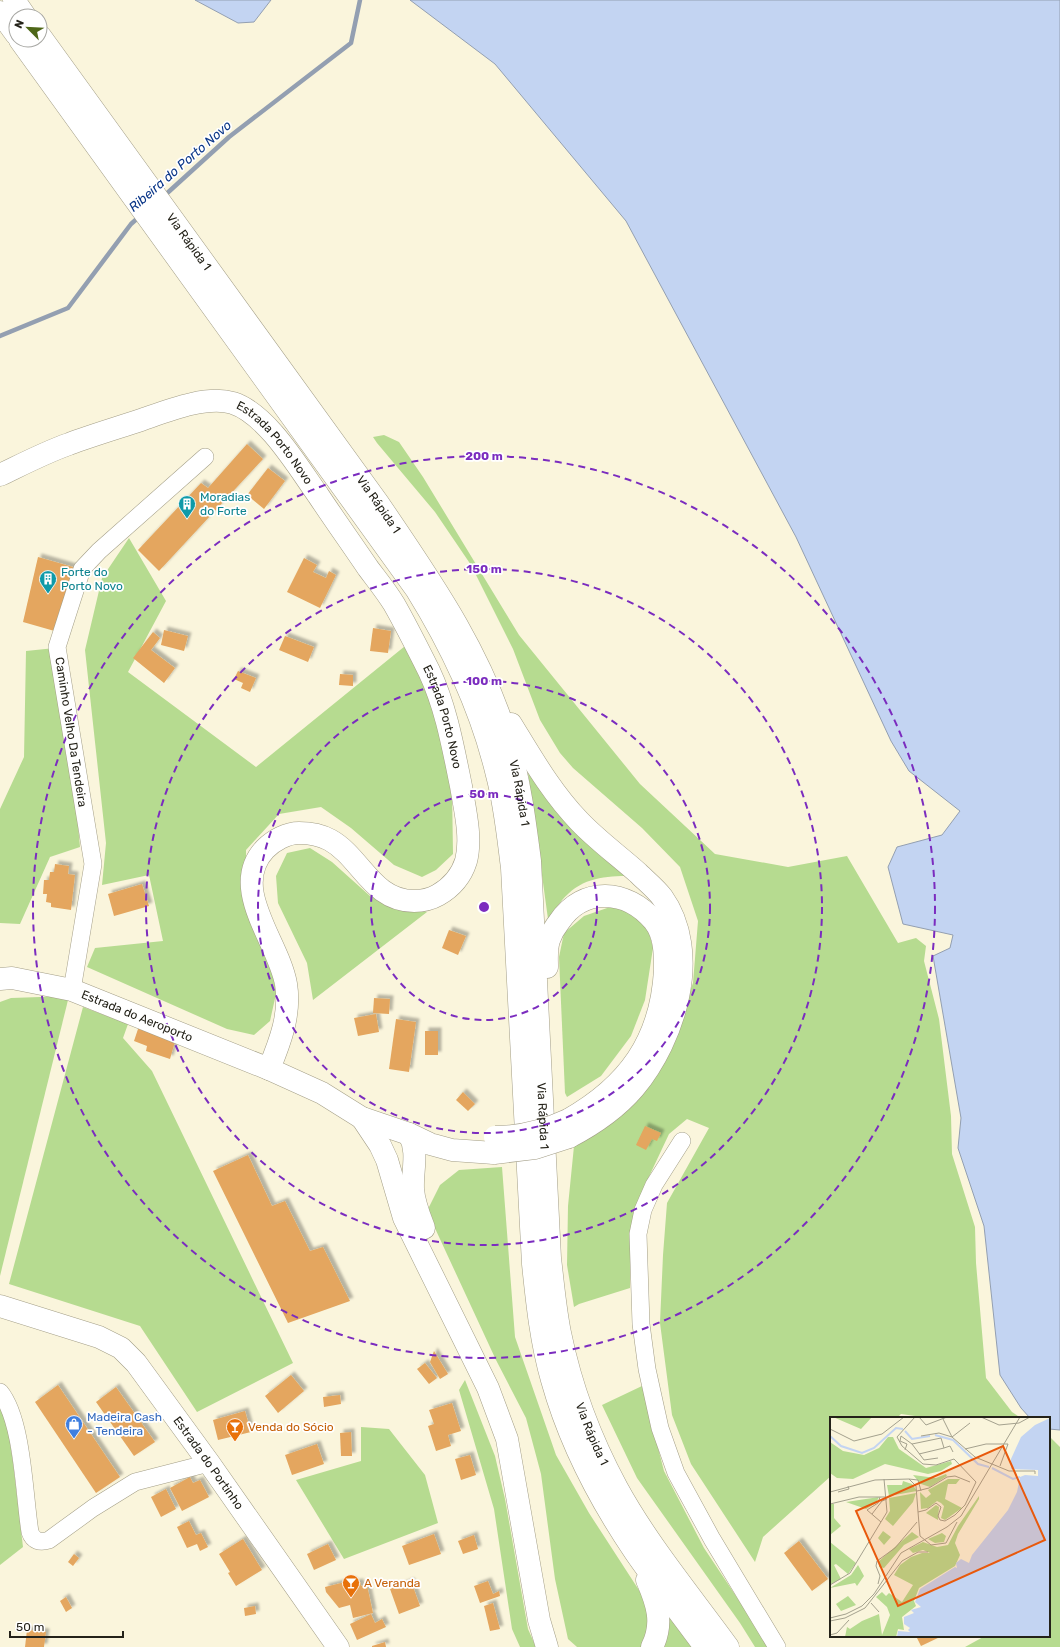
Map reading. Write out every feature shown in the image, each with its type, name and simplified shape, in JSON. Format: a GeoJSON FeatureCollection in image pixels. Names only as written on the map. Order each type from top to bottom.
{"type":"FeatureCollection","features":[{"type":"Feature","properties":{"kind":"main road"},"geometry":{"type":"LineString","coordinates":[[0,12],[8,23]]}},
{"type":"Feature","properties":{"kind":"main road","name":"Via Rápida 1"},"geometry":{"type":"LineString","coordinates":[[26,48],[266,365],[373,497],[430,579],[462,632],[486,683],[504,732],[516,771],[522,798],[530,861],[550,1258],[556,1309],[568,1368],[578,1402],[604,1462],[633,1515],[728,1647]]}},
{"type":"Feature","properties":{"kind":"main road","name":"Via Rápida 1"},"geometry":{"type":"LineString","coordinates":[[48,48],[266,365],[416,589],[432,614],[470,690],[491,750],[503,802],[512,868],[532,1241],[538,1316],[552,1380],[575,1445],[609,1510],[635,1552],[705,1647]]}},
{"type":"Feature","properties":{"kind":"main road","name":"Estrada Porto Novo"},"geometry":{"type":"LineString","coordinates":[[0,475],[67,444],[182,406],[212,402],[229,402],[240,406],[264,424],[290,455],[394,604],[430,673],[450,732],[462,792],[468,831],[467,858],[462,872],[455,883],[437,896],[422,900],[409,901],[396,898],[386,893],[337,845],[318,835],[301,833],[288,834],[275,841],[264,850],[257,861],[252,874],[251,888],[254,902],[281,963],[286,986],[286,1007],[282,1036],[269,1069]]}},
{"type":"Feature","properties":{"kind":"main road"},"geometry":{"type":"LineString","coordinates":[[486,683],[550,787],[579,822],[650,884],[662,897],[671,913],[678,935],[681,968],[678,1001],[669,1029],[658,1053],[646,1073],[619,1104],[603,1117],[568,1128]]}},
{"type":"Feature","properties":{"kind":"main road"},"geometry":{"type":"LineString","coordinates":[[322,1093],[362,1118],[411,1130],[455,1136],[494,1145],[535,1148],[568,1128],[614,1088],[629,1072],[642,1051],[654,1026],[664,985],[664,942],[660,930],[651,918],[639,908],[611,896],[593,897],[579,902],[571,907],[565,913],[549,938],[547,951],[550,1027],[543,1118]]}},
{"type":"Feature","properties":{"kind":"main road","name":"Estrada do Aeroporto"},"geometry":{"type":"LineString","coordinates":[[0,979],[12,978],[72,990],[269,1069],[322,1093]]}},
{"type":"Feature","properties":{"kind":"main road"},"geometry":{"type":"LineString","coordinates":[[322,1093],[369,1105],[394,1115],[430,1144],[452,1150]]}},
{"type":"Feature","properties":{"kind":"main road"},"geometry":{"type":"LineString","coordinates":[[362,1118],[380,1145],[392,1177],[396,1196],[404,1218],[488,1388],[507,1439],[539,1620],[547,1647]]}},
{"type":"Feature","properties":{"kind":"main road"},"geometry":{"type":"LineString","coordinates":[[392,1177],[399,1150],[411,1130]]}},
{"type":"Feature","properties":{"kind":"main road"},"geometry":{"type":"LineString","coordinates":[[411,1130],[415,1151],[413,1188],[414,1201],[424,1228],[478,1334],[520,1436],[529,1480],[550,1611],[556,1634],[563,1647]]}},
{"type":"Feature","properties":{"kind":"main road"},"geometry":{"type":"LineString","coordinates":[[413,1188],[422,1170],[428,1163],[443,1153],[452,1150],[494,1145]]}},
{"type":"Feature","properties":{"kind":"main road","name":"Estrada do Portinho"},"geometry":{"type":"LineString","coordinates":[[0,1306],[99,1337],[121,1348],[136,1363],[209,1463],[338,1647]]}},
{"type":"Feature","properties":{"kind":"main road"},"geometry":{"type":"LineString","coordinates":[[635,1552],[658,1608],[659,1628],[652,1647]]}},
{"type":"Feature","properties":{"kind":"street","name":"Caminho Velho Da Tendeira"},"geometry":{"type":"LineString","coordinates":[[72,990],[93,864],[57,647],[82,569],[99,551],[205,457]]}},
{"type":"Feature","properties":{"kind":"street"},"geometry":{"type":"LineString","coordinates":[[682,1141],[654,1185],[644,1210],[638,1234],[641,1324],[647,1369],[660,1428],[676,1473],[712,1539],[777,1647]]}},
{"type":"Feature","properties":{"kind":"street"},"geometry":{"type":"LineString","coordinates":[[0,1392],[11,1410],[17,1437],[30,1532],[33,1539],[37,1541],[44,1542],[49,1540],[93,1508],[135,1482],[209,1463]]}},
{"type":"Feature","properties":{"kind":"green space"},"geometry":{"type":"Polygon","coordinates":[[[384,435],[399,442],[423,477],[519,635],[640,784],[715,854],[788,867],[847,856],[898,943],[916,938],[926,946],[924,961],[939,1019],[951,1116],[952,1154],[975,1227],[976,1263],[986,1378],[1012,1412],[1020,1417],[922,1417],[901,1414],[898,1417],[830,1417],[830,1477],[763,1537],[755,1562],[691,1464],[672,1415],[660,1323],[667,1203],[709,1128],[687,1119],[669,1134],[646,1183],[631,1227],[630,1288],[579,1304],[574,1307],[567,1265],[568,1206],[574,1146],[672,1039],[693,983],[698,921],[680,867],[642,828],[573,768],[560,753],[540,720],[513,649],[471,565],[435,512],[373,437],[384,435]]]}},
{"type":"Feature","properties":{"kind":"green space"},"geometry":{"type":"Polygon","coordinates":[[[129,538],[166,601],[128,672],[256,767],[410,642],[426,679],[452,790],[453,854],[436,870],[422,877],[394,865],[351,828],[321,807],[279,814],[246,850],[246,903],[272,960],[276,994],[270,1021],[254,1035],[227,1029],[87,967],[95,948],[163,941],[149,875],[102,885],[106,843],[85,650],[102,578],[129,538]]]}},
{"type":"Feature","properties":{"kind":"green space"},"geometry":{"type":"Polygon","coordinates":[[[55,648],[71,746],[80,847],[50,857],[20,924],[0,923],[0,809],[24,757],[26,651],[55,648]]]}},
{"type":"Feature","properties":{"kind":"green space"},"geometry":{"type":"Polygon","coordinates":[[[527,766],[635,876],[617,876],[591,880],[575,888],[565,897],[548,919],[527,766]]]}},
{"type":"Feature","properties":{"kind":"green space"},"geometry":{"type":"Polygon","coordinates":[[[310,848],[332,862],[370,896],[427,912],[313,1000],[307,963],[278,903],[276,876],[287,853],[310,848]]]}},
{"type":"Feature","properties":{"kind":"green space"},"geometry":{"type":"Polygon","coordinates":[[[610,907],[635,911],[647,924],[653,948],[645,1000],[631,1036],[601,1076],[567,1097],[565,1093],[559,957],[564,933],[584,916],[610,907]]]}},
{"type":"Feature","properties":{"kind":"green space"},"geometry":{"type":"Polygon","coordinates":[[[69,996],[0,1276],[0,1002],[11,998],[69,996]]]}},
{"type":"Feature","properties":{"kind":"green space"},"geometry":{"type":"Polygon","coordinates":[[[83,1007],[128,1024],[123,1038],[152,1071],[293,1363],[197,1412],[140,1326],[9,1284],[83,1007]]]}},
{"type":"Feature","properties":{"kind":"green space"},"geometry":{"type":"Polygon","coordinates":[[[502,1167],[515,1337],[556,1455],[589,1513],[646,1601],[652,1623],[642,1647],[577,1647],[568,1639],[555,1579],[541,1474],[526,1418],[496,1360],[427,1211],[440,1185],[459,1170],[502,1167]]]}},
{"type":"Feature","properties":{"kind":"green space"},"geometry":{"type":"Polygon","coordinates":[[[465,1380],[495,1456],[505,1499],[528,1629],[536,1647],[520,1647],[512,1629],[494,1509],[459,1390],[465,1380]]]}},
{"type":"Feature","properties":{"kind":"green space"},"geometry":{"type":"Polygon","coordinates":[[[642,1386],[664,1471],[704,1548],[770,1647],[755,1647],[740,1623],[637,1478],[602,1405],[642,1386]]]}},
{"type":"Feature","properties":{"kind":"green space"},"geometry":{"type":"Polygon","coordinates":[[[0,1408],[7,1422],[23,1547],[0,1565],[0,1408]]]}},
{"type":"Feature","properties":{"kind":"green space"},"geometry":{"type":"Polygon","coordinates":[[[361,1427],[389,1429],[425,1475],[438,1523],[344,1559],[296,1480],[361,1461],[361,1427]]]}},
{"type":"Feature","properties":{"kind":"green space"},"geometry":{"type":"Polygon","coordinates":[[[1050,1437],[1060,1447],[1060,1647],[965,1647],[983,1637],[1050,1637],[1050,1437]]]}},
{"type":"Feature","properties":{"kind":"green space"},"geometry":{"type":"Polygon","coordinates":[[[670,1615],[692,1647],[663,1647],[670,1615]]]}},
{"type":"Feature","properties":{"kind":"water"},"geometry":{"type":"Polygon","coordinates":[[[195,0],[271,0],[254,22],[238,23],[195,0]]]}},
{"type":"Feature","properties":{"kind":"water"},"geometry":{"type":"Polygon","coordinates":[[[410,0],[1060,0],[1060,1430],[1050,1429],[1050,1417],[1029,1417],[1021,1408],[1000,1375],[984,1226],[958,1148],[961,1118],[933,956],[950,948],[953,935],[903,924],[888,867],[897,847],[942,835],[960,811],[909,771],[891,741],[796,537],[626,221],[495,64],[410,0]]]}},
{"type":"Feature","properties":{"kind":"building","name":"Moradias do Forte"},"geometry":{"type":"Polygon","coordinates":[[[247,444],[263,459],[159,571],[138,550],[201,483],[208,488],[247,444]]]}},
{"type":"Feature","properties":{"kind":"building"},"geometry":{"type":"Polygon","coordinates":[[[268,468],[285,481],[264,509],[247,495],[268,468]]]}},
{"type":"Feature","properties":{"kind":"building","name":"Forte do Porto Novo"},"geometry":{"type":"Polygon","coordinates":[[[38,557],[73,567],[58,632],[23,622],[38,557]]]}},
{"type":"Feature","properties":{"kind":"building"},"geometry":{"type":"Polygon","coordinates":[[[304,558],[317,565],[313,572],[326,578],[329,571],[336,575],[320,608],[287,592],[304,558]]]}},
{"type":"Feature","properties":{"kind":"building"},"geometry":{"type":"Polygon","coordinates":[[[373,628],[391,631],[388,653],[370,651],[373,628]]]}},
{"type":"Feature","properties":{"kind":"building"},"geometry":{"type":"Polygon","coordinates":[[[164,630],[188,636],[184,651],[161,645],[164,630]]]}},
{"type":"Feature","properties":{"kind":"building"},"geometry":{"type":"Polygon","coordinates":[[[153,632],[160,638],[151,650],[175,668],[164,683],[133,658],[153,632]]]}},
{"type":"Feature","properties":{"kind":"building"},"geometry":{"type":"Polygon","coordinates":[[[285,636],[314,647],[308,662],[279,650],[285,636]]]}},
{"type":"Feature","properties":{"kind":"building"},"geometry":{"type":"Polygon","coordinates":[[[238,671],[256,678],[250,692],[241,688],[243,683],[234,679],[238,671]]]}},
{"type":"Feature","properties":{"kind":"building"},"geometry":{"type":"Polygon","coordinates":[[[340,674],[353,675],[353,686],[339,685],[340,674]]]}},
{"type":"Feature","properties":{"kind":"building"},"geometry":{"type":"Polygon","coordinates":[[[55,864],[69,866],[68,874],[75,875],[71,910],[51,907],[51,903],[46,902],[47,894],[43,894],[44,880],[49,880],[50,872],[54,872],[55,864]]]}},
{"type":"Feature","properties":{"kind":"building"},"geometry":{"type":"Polygon","coordinates":[[[142,884],[149,906],[114,916],[108,894],[142,884]]]}},
{"type":"Feature","properties":{"kind":"building"},"geometry":{"type":"Polygon","coordinates":[[[449,930],[466,936],[458,955],[442,948],[449,930]]]}},
{"type":"Feature","properties":{"kind":"building"},"geometry":{"type":"Polygon","coordinates":[[[374,998],[390,999],[389,1014],[373,1013],[374,998]]]}},
{"type":"Feature","properties":{"kind":"building"},"geometry":{"type":"Polygon","coordinates":[[[376,1014],[379,1032],[358,1036],[354,1018],[376,1014]]]}},
{"type":"Feature","properties":{"kind":"building"},"geometry":{"type":"Polygon","coordinates":[[[396,1019],[416,1022],[409,1072],[389,1069],[396,1019]]]}},
{"type":"Feature","properties":{"kind":"building"},"geometry":{"type":"Polygon","coordinates":[[[139,1026],[176,1038],[170,1059],[146,1051],[147,1046],[134,1041],[139,1026]]]}},
{"type":"Feature","properties":{"kind":"building"},"geometry":{"type":"Polygon","coordinates":[[[425,1031],[438,1031],[438,1055],[425,1055],[425,1031]]]}},
{"type":"Feature","properties":{"kind":"building"},"geometry":{"type":"Polygon","coordinates":[[[463,1092],[475,1104],[468,1111],[456,1100],[463,1092]]]}},
{"type":"Feature","properties":{"kind":"building"},"geometry":{"type":"Polygon","coordinates":[[[645,1126],[661,1133],[657,1141],[652,1139],[646,1150],[636,1145],[645,1126]]]}},
{"type":"Feature","properties":{"kind":"building"},"geometry":{"type":"Polygon","coordinates":[[[248,1155],[272,1206],[285,1201],[310,1251],[323,1247],[350,1301],[288,1323],[213,1171],[248,1155]]]}},
{"type":"Feature","properties":{"kind":"building"},"geometry":{"type":"Polygon","coordinates":[[[434,1351],[448,1374],[440,1379],[430,1362],[434,1351]]]}},
{"type":"Feature","properties":{"kind":"building"},"geometry":{"type":"Polygon","coordinates":[[[425,1363],[437,1378],[429,1384],[417,1369],[425,1363]]]}},
{"type":"Feature","properties":{"kind":"building"},"geometry":{"type":"Polygon","coordinates":[[[291,1375],[304,1391],[278,1413],[265,1396],[291,1375]]]}},
{"type":"Feature","properties":{"kind":"building"},"geometry":{"type":"Polygon","coordinates":[[[58,1385],[120,1477],[96,1493],[35,1402],[58,1385]]]}},
{"type":"Feature","properties":{"kind":"building"},"geometry":{"type":"Polygon","coordinates":[[[116,1387],[155,1442],[134,1456],[96,1402],[116,1387]]]}},
{"type":"Feature","properties":{"kind":"building"},"geometry":{"type":"Polygon","coordinates":[[[340,1395],[341,1404],[324,1407],[323,1397],[340,1395]]]}},
{"type":"Feature","properties":{"kind":"building"},"geometry":{"type":"Polygon","coordinates":[[[452,1403],[461,1431],[448,1435],[451,1446],[436,1451],[428,1426],[434,1424],[429,1410],[452,1403]]]}},
{"type":"Feature","properties":{"kind":"building"},"geometry":{"type":"Polygon","coordinates":[[[245,1411],[251,1432],[218,1440],[213,1420],[245,1411]]]}},
{"type":"Feature","properties":{"kind":"building"},"geometry":{"type":"Polygon","coordinates":[[[351,1432],[352,1456],[341,1456],[340,1433],[351,1432]]]}},
{"type":"Feature","properties":{"kind":"building"},"geometry":{"type":"Polygon","coordinates":[[[317,1444],[324,1464],[292,1475],[285,1455],[317,1444]]]}},
{"type":"Feature","properties":{"kind":"building"},"geometry":{"type":"Polygon","coordinates":[[[470,1455],[476,1475],[461,1480],[455,1459],[470,1455]]]}},
{"type":"Feature","properties":{"kind":"building"},"geometry":{"type":"Polygon","coordinates":[[[190,1477],[193,1483],[200,1480],[209,1497],[182,1511],[170,1488],[190,1477]]]}},
{"type":"Feature","properties":{"kind":"building"},"geometry":{"type":"Polygon","coordinates":[[[166,1489],[176,1509],[161,1517],[151,1497],[166,1489]]]}},
{"type":"Feature","properties":{"kind":"building"},"geometry":{"type":"Polygon","coordinates":[[[189,1521],[196,1535],[201,1533],[208,1547],[200,1551],[197,1544],[187,1548],[177,1527],[189,1521]]]}},
{"type":"Feature","properties":{"kind":"building"},"geometry":{"type":"Polygon","coordinates":[[[434,1534],[441,1554],[409,1565],[402,1546],[434,1534]]]}},
{"type":"Feature","properties":{"kind":"building"},"geometry":{"type":"Polygon","coordinates":[[[474,1535],[478,1549],[463,1554],[458,1541],[474,1535]]]}},
{"type":"Feature","properties":{"kind":"building"},"geometry":{"type":"Polygon","coordinates":[[[243,1539],[262,1570],[236,1586],[228,1573],[230,1572],[219,1554],[243,1539]]]}},
{"type":"Feature","properties":{"kind":"building"},"geometry":{"type":"Polygon","coordinates":[[[799,1541],[828,1579],[812,1591],[784,1553],[799,1541]]]}},
{"type":"Feature","properties":{"kind":"building"},"geometry":{"type":"Polygon","coordinates":[[[328,1544],[336,1560],[314,1570],[307,1554],[328,1544]]]}},
{"type":"Feature","properties":{"kind":"building"},"geometry":{"type":"Polygon","coordinates":[[[74,1554],[79,1558],[73,1566],[68,1562],[74,1554]]]}},
{"type":"Feature","properties":{"kind":"building"},"geometry":{"type":"Polygon","coordinates":[[[353,1580],[354,1583],[360,1582],[361,1586],[367,1585],[373,1613],[353,1618],[350,1605],[339,1608],[326,1592],[325,1587],[353,1580]]]}},
{"type":"Feature","properties":{"kind":"building"},"geometry":{"type":"Polygon","coordinates":[[[411,1581],[420,1606],[399,1614],[390,1589],[411,1581]]]}},
{"type":"Feature","properties":{"kind":"building"},"geometry":{"type":"Polygon","coordinates":[[[488,1581],[493,1594],[499,1591],[500,1596],[480,1603],[474,1586],[488,1581]]]}},
{"type":"Feature","properties":{"kind":"building"},"geometry":{"type":"Polygon","coordinates":[[[66,1597],[72,1608],[66,1612],[60,1601],[66,1597]]]}},
{"type":"Feature","properties":{"kind":"building"},"geometry":{"type":"Polygon","coordinates":[[[493,1603],[500,1629],[490,1631],[484,1606],[493,1603]]]}},
{"type":"Feature","properties":{"kind":"building"},"geometry":{"type":"Polygon","coordinates":[[[255,1606],[256,1614],[245,1616],[244,1608],[255,1606]]]}},
{"type":"Feature","properties":{"kind":"building"},"geometry":{"type":"Polygon","coordinates":[[[371,1614],[375,1623],[382,1619],[386,1627],[357,1640],[350,1624],[371,1614]]]}},
{"type":"Feature","properties":{"kind":"building"},"geometry":{"type":"Polygon","coordinates":[[[27,1630],[46,1632],[44,1647],[25,1647],[27,1630]]]}},
{"type":"Feature","properties":{"kind":"building"},"geometry":{"type":"Polygon","coordinates":[[[916,1637],[940,1637],[921,1646],[916,1637]]]}},
{"type":"Feature","properties":{"kind":"building"},"geometry":{"type":"Polygon","coordinates":[[[385,1642],[386,1647],[372,1647],[372,1646],[385,1642]]]}},
{"type":"Feature","properties":{"kind":"waterway","name":"Ribeira do Porto Novo"},"geometry":{"type":"LineString","coordinates":[[164,196],[229,137],[351,43],[360,0]]}},
{"type":"Feature","properties":{"kind":"waterway","name":"Ribeira do Porto Novo"},"geometry":{"type":"LineString","coordinates":[[0,336],[68,308],[131,224],[140,216]]}},
{"type":"Feature","properties":{"kind":"place","name":"Moradias do Forte"},"geometry":{"type":"Point","coordinates":[187,519]}},
{"type":"Feature","properties":{"kind":"place","name":"Forte do Porto Novo"},"geometry":{"type":"Point","coordinates":[48,594]}},
{"type":"Feature","properties":{"kind":"place","name":"Madeira Cash - Tendeira"},"geometry":{"type":"Point","coordinates":[74,1439]}},
{"type":"Feature","properties":{"kind":"place","name":"Venda do Sócio"},"geometry":{"type":"Point","coordinates":[235,1442]}},
{"type":"Feature","properties":{"kind":"place","name":"A Veranda"},"geometry":{"type":"Point","coordinates":[351,1598]}}]}
